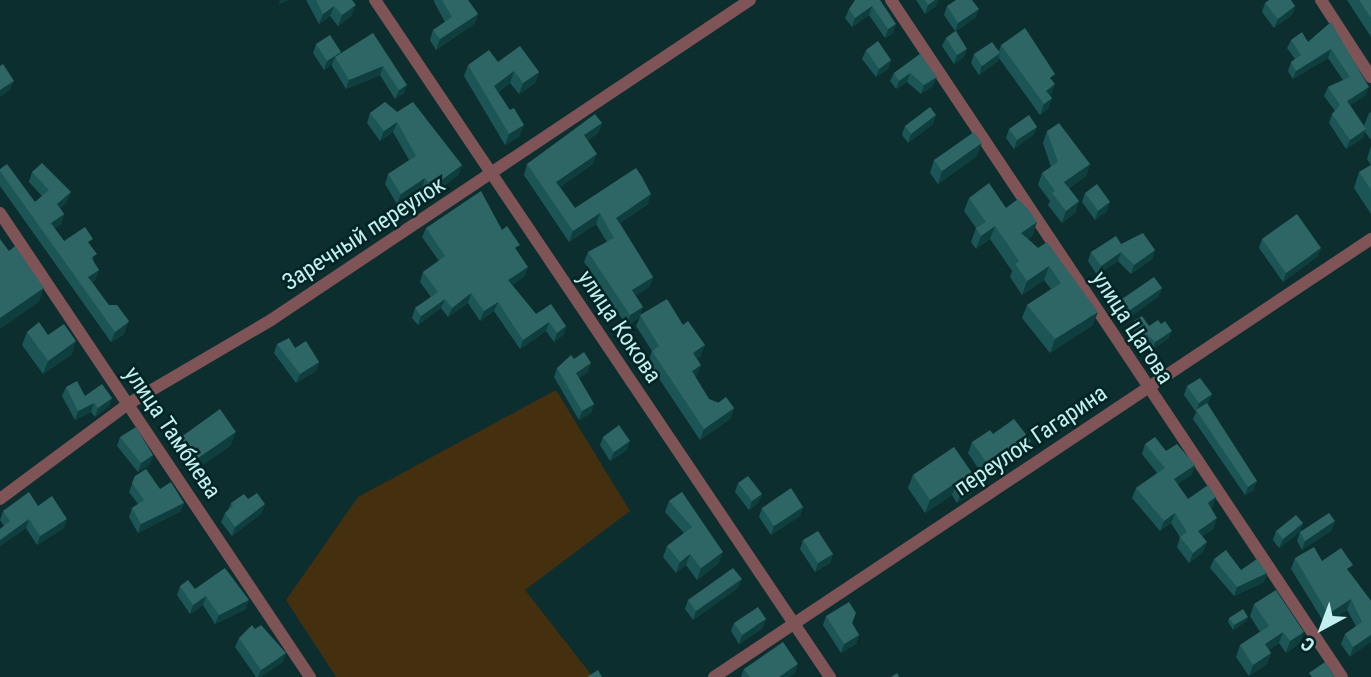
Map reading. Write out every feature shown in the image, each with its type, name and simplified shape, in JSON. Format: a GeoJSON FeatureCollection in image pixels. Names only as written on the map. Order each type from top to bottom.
{"type":"FeatureCollection","features":[{"type":"Feature","properties":{"kind":"street","name":"улица Кокова"},"geometry":{"type":"LineString","coordinates":[[375,0],[491,177],[830,677]]}},
{"type":"Feature","properties":{"kind":"street","name":"Заречный переулок"},"geometry":{"type":"LineString","coordinates":[[0,499],[128,404],[271,320],[491,177],[750,0]]}},
{"type":"Feature","properties":{"kind":"street","name":"улица Цагова"},"geometry":{"type":"LineString","coordinates":[[891,0],[1342,677]]}},
{"type":"Feature","properties":{"kind":"street"},"geometry":{"type":"LineString","coordinates":[[1321,0],[1371,77]]}},
{"type":"Feature","properties":{"kind":"street","name":"улица Тамбиева"},"geometry":{"type":"LineString","coordinates":[[0,212],[310,677]]}},
{"type":"Feature","properties":{"kind":"street","name":"переулок Гагарина"},"geometry":{"type":"LineString","coordinates":[[714,677],[1371,239]]}},
{"type":"Feature","properties":{"kind":"shaded area"},"geometry":{"type":"Polygon","coordinates":[[[556,390],[630,511],[525,590],[593,677],[336,677],[286,600],[358,497],[556,390]]]}},
{"type":"Feature","properties":{"kind":"building"},"geometry":{"type":"Polygon","coordinates":[[[316,0],[352,0],[356,5],[342,15],[334,6],[323,14],[316,0]]]}},
{"type":"Feature","properties":{"kind":"building"},"geometry":{"type":"Polygon","coordinates":[[[442,0],[468,0],[478,14],[440,39],[433,30],[452,17],[442,0]]]}},
{"type":"Feature","properties":{"kind":"building"},"geometry":{"type":"Polygon","coordinates":[[[855,0],[880,0],[896,24],[888,29],[872,6],[855,18],[849,9],[855,0]]]}},
{"type":"Feature","properties":{"kind":"building"},"geometry":{"type":"Polygon","coordinates":[[[956,0],[972,0],[979,9],[958,23],[947,6],[956,0]]]}},
{"type":"Feature","properties":{"kind":"building"},"geometry":{"type":"Polygon","coordinates":[[[1269,0],[1291,0],[1295,6],[1278,19],[1265,3],[1269,0]]]}},
{"type":"Feature","properties":{"kind":"building"},"geometry":{"type":"Polygon","coordinates":[[[1359,0],[1371,0],[1371,18],[1359,0]]]}},
{"type":"Feature","properties":{"kind":"building"},"geometry":{"type":"Polygon","coordinates":[[[1331,22],[1369,87],[1347,101],[1366,129],[1350,140],[1332,114],[1340,105],[1328,87],[1350,77],[1331,49],[1296,71],[1291,62],[1301,55],[1291,40],[1302,32],[1308,42],[1331,22]]]}},
{"type":"Feature","properties":{"kind":"building"},"geometry":{"type":"Polygon","coordinates":[[[1025,28],[1055,74],[1050,78],[1055,84],[1046,91],[1052,98],[1044,104],[1001,45],[1025,28]]]}},
{"type":"Feature","properties":{"kind":"building"},"geometry":{"type":"Polygon","coordinates":[[[956,31],[967,49],[957,55],[946,38],[956,31]]]}},
{"type":"Feature","properties":{"kind":"building"},"geometry":{"type":"Polygon","coordinates":[[[373,33],[407,85],[399,90],[383,66],[349,80],[335,57],[373,33]]]}},
{"type":"Feature","properties":{"kind":"building"},"geometry":{"type":"Polygon","coordinates":[[[330,35],[341,52],[327,61],[316,44],[330,35]]]}},
{"type":"Feature","properties":{"kind":"building"},"geometry":{"type":"Polygon","coordinates":[[[878,41],[891,60],[879,69],[866,50],[878,41]]]}},
{"type":"Feature","properties":{"kind":"building"},"geometry":{"type":"Polygon","coordinates":[[[992,42],[1000,53],[982,66],[974,54],[992,42]]]}},
{"type":"Feature","properties":{"kind":"building"},"geometry":{"type":"Polygon","coordinates":[[[520,46],[539,72],[523,83],[514,71],[494,86],[510,110],[514,108],[524,125],[509,134],[468,65],[489,50],[498,62],[520,46]]]}},
{"type":"Feature","properties":{"kind":"building"},"geometry":{"type":"Polygon","coordinates":[[[920,54],[937,77],[924,85],[910,73],[899,81],[894,73],[920,54]]]}},
{"type":"Feature","properties":{"kind":"building"},"geometry":{"type":"Polygon","coordinates":[[[3,64],[14,81],[0,90],[0,66],[3,64]]]}},
{"type":"Feature","properties":{"kind":"building"},"geometry":{"type":"Polygon","coordinates":[[[385,102],[397,112],[413,102],[462,165],[432,187],[425,178],[401,194],[388,174],[416,156],[397,122],[384,131],[370,113],[385,102]]]}},
{"type":"Feature","properties":{"kind":"building"},"geometry":{"type":"Polygon","coordinates":[[[930,107],[936,115],[911,134],[905,126],[930,107]]]}},
{"type":"Feature","properties":{"kind":"building"},"geometry":{"type":"Polygon","coordinates":[[[595,114],[602,123],[584,135],[597,154],[556,182],[575,208],[636,168],[642,177],[651,194],[616,218],[653,277],[632,290],[643,307],[630,315],[588,252],[614,238],[600,213],[573,231],[527,164],[595,114]]]}},
{"type":"Feature","properties":{"kind":"building"},"geometry":{"type":"Polygon","coordinates":[[[1029,115],[1037,127],[1017,140],[1009,129],[1029,115]]]}},
{"type":"Feature","properties":{"kind":"building"},"geometry":{"type":"Polygon","coordinates":[[[1059,123],[1090,164],[1064,182],[1079,201],[1066,211],[1052,193],[1055,191],[1042,173],[1058,162],[1047,131],[1059,123]]]}},
{"type":"Feature","properties":{"kind":"building"},"geometry":{"type":"Polygon","coordinates":[[[974,132],[982,143],[942,171],[934,160],[974,132]]]}},
{"type":"Feature","properties":{"kind":"building"},"geometry":{"type":"Polygon","coordinates":[[[42,163],[71,192],[57,204],[64,214],[51,223],[64,241],[85,227],[93,239],[88,242],[97,254],[91,258],[99,270],[88,277],[109,305],[117,305],[129,321],[115,332],[0,171],[7,164],[35,202],[49,190],[32,172],[42,163]]]}},
{"type":"Feature","properties":{"kind":"building"},"geometry":{"type":"Polygon","coordinates":[[[1371,165],[1371,190],[1359,172],[1371,165]]]}},
{"type":"Feature","properties":{"kind":"building"},"geometry":{"type":"Polygon","coordinates":[[[989,183],[1006,208],[1018,199],[1028,209],[1037,222],[1021,233],[1038,248],[1047,242],[1098,312],[1055,339],[1027,305],[1061,283],[1049,266],[1027,281],[1015,264],[1019,261],[995,226],[981,236],[976,228],[986,222],[969,198],[989,183]]]}},
{"type":"Feature","properties":{"kind":"building"},"geometry":{"type":"Polygon","coordinates":[[[1097,184],[1110,202],[1098,211],[1085,193],[1097,184]]]}},
{"type":"Feature","properties":{"kind":"building"},"geometry":{"type":"Polygon","coordinates":[[[481,191],[502,230],[507,226],[520,245],[515,248],[528,267],[508,280],[536,314],[551,304],[566,326],[557,333],[549,322],[523,340],[498,302],[484,311],[471,293],[452,308],[445,299],[421,316],[415,308],[438,292],[423,272],[445,256],[426,228],[481,191]]]}},
{"type":"Feature","properties":{"kind":"building"},"geometry":{"type":"Polygon","coordinates":[[[1297,214],[1321,248],[1286,273],[1262,239],[1297,214]]]}},
{"type":"Feature","properties":{"kind":"building"},"geometry":{"type":"Polygon","coordinates":[[[1143,233],[1155,250],[1134,265],[1121,252],[1101,266],[1091,252],[1116,236],[1121,244],[1143,233]]]}},
{"type":"Feature","properties":{"kind":"building"},"geometry":{"type":"Polygon","coordinates":[[[0,239],[9,251],[15,246],[44,288],[0,318],[0,239]]]}},
{"type":"Feature","properties":{"kind":"building"},"geometry":{"type":"Polygon","coordinates":[[[1154,277],[1162,288],[1130,310],[1122,299],[1154,277]]]}},
{"type":"Feature","properties":{"kind":"building"},"geometry":{"type":"Polygon","coordinates":[[[667,299],[683,325],[688,321],[705,345],[693,353],[701,365],[692,371],[709,399],[718,403],[726,397],[734,408],[704,429],[652,351],[659,346],[640,315],[667,299]]]}},
{"type":"Feature","properties":{"kind":"building"},"geometry":{"type":"Polygon","coordinates":[[[1142,316],[1149,326],[1158,320],[1161,324],[1165,321],[1172,331],[1155,342],[1134,321],[1142,316]]]}},
{"type":"Feature","properties":{"kind":"building"},"geometry":{"type":"Polygon","coordinates":[[[39,322],[48,335],[64,324],[76,341],[48,361],[27,332],[39,322]]]}},
{"type":"Feature","properties":{"kind":"building"},"geometry":{"type":"Polygon","coordinates":[[[289,338],[295,348],[306,341],[319,362],[300,374],[277,344],[289,338]]]}},
{"type":"Feature","properties":{"kind":"building"},"geometry":{"type":"Polygon","coordinates":[[[584,352],[591,363],[576,373],[594,404],[582,411],[557,368],[571,355],[574,359],[584,352]]]}},
{"type":"Feature","properties":{"kind":"building"},"geometry":{"type":"Polygon","coordinates":[[[1200,378],[1212,394],[1199,403],[1187,386],[1200,378]]]}},
{"type":"Feature","properties":{"kind":"building"},"geometry":{"type":"Polygon","coordinates":[[[77,381],[85,396],[102,384],[112,398],[98,408],[94,403],[78,411],[66,387],[77,381]]]}},
{"type":"Feature","properties":{"kind":"building"},"geometry":{"type":"Polygon","coordinates":[[[1207,403],[1257,481],[1248,487],[1196,410],[1207,403]]]}},
{"type":"Feature","properties":{"kind":"building"},"geometry":{"type":"Polygon","coordinates":[[[220,409],[236,432],[195,460],[181,437],[220,409]]]}},
{"type":"Feature","properties":{"kind":"building"},"geometry":{"type":"Polygon","coordinates":[[[1014,419],[1031,441],[991,469],[972,442],[990,430],[993,434],[1014,419]]]}},
{"type":"Feature","properties":{"kind":"building"},"geometry":{"type":"Polygon","coordinates":[[[619,425],[630,441],[614,452],[603,437],[619,425]]]}},
{"type":"Feature","properties":{"kind":"building"},"geometry":{"type":"Polygon","coordinates":[[[136,427],[153,455],[141,463],[120,437],[136,427]]]}},
{"type":"Feature","properties":{"kind":"building"},"geometry":{"type":"Polygon","coordinates":[[[1155,437],[1166,451],[1177,444],[1195,465],[1174,479],[1188,499],[1208,485],[1216,497],[1208,503],[1217,518],[1198,531],[1207,542],[1193,553],[1180,537],[1187,532],[1175,513],[1164,521],[1136,488],[1165,468],[1145,444],[1155,437]]]}},
{"type":"Feature","properties":{"kind":"building"},"geometry":{"type":"Polygon","coordinates":[[[954,447],[977,480],[962,490],[957,482],[930,500],[913,475],[954,447]]]}},
{"type":"Feature","properties":{"kind":"building"},"geometry":{"type":"Polygon","coordinates":[[[146,469],[160,489],[171,482],[184,503],[141,524],[132,508],[144,500],[132,483],[135,476],[146,469]]]}},
{"type":"Feature","properties":{"kind":"building"},"geometry":{"type":"Polygon","coordinates":[[[748,476],[762,494],[752,501],[738,483],[748,476]]]}},
{"type":"Feature","properties":{"kind":"building"},"geometry":{"type":"Polygon","coordinates":[[[791,488],[803,507],[774,526],[762,508],[791,488]]]}},
{"type":"Feature","properties":{"kind":"building"},"geometry":{"type":"Polygon","coordinates":[[[29,492],[38,506],[52,496],[67,519],[40,536],[29,519],[0,540],[0,529],[10,521],[3,511],[29,492]]]}},
{"type":"Feature","properties":{"kind":"building"},"geometry":{"type":"Polygon","coordinates":[[[682,492],[723,552],[701,568],[690,554],[680,562],[667,546],[692,527],[669,501],[682,492]]]}},
{"type":"Feature","properties":{"kind":"building"},"geometry":{"type":"Polygon","coordinates":[[[257,493],[265,504],[235,527],[225,513],[233,506],[231,503],[244,494],[248,499],[257,493]]]}},
{"type":"Feature","properties":{"kind":"building"},"geometry":{"type":"Polygon","coordinates":[[[1329,513],[1335,521],[1305,541],[1300,532],[1329,513]]]}},
{"type":"Feature","properties":{"kind":"building"},"geometry":{"type":"Polygon","coordinates":[[[1296,515],[1303,523],[1283,539],[1276,531],[1296,515]]]}},
{"type":"Feature","properties":{"kind":"building"},"geometry":{"type":"Polygon","coordinates":[[[818,531],[833,554],[818,563],[803,540],[818,531]]]}},
{"type":"Feature","properties":{"kind":"building"},"geometry":{"type":"Polygon","coordinates":[[[1314,547],[1322,561],[1341,548],[1353,565],[1347,569],[1371,601],[1371,635],[1353,647],[1345,634],[1362,622],[1351,599],[1328,614],[1295,558],[1314,547]]]}},
{"type":"Feature","properties":{"kind":"building"},"geometry":{"type":"Polygon","coordinates":[[[1226,550],[1241,570],[1257,559],[1267,573],[1237,587],[1214,559],[1226,550]]]}},
{"type":"Feature","properties":{"kind":"building"},"geometry":{"type":"Polygon","coordinates":[[[225,568],[249,600],[219,615],[206,596],[193,605],[180,586],[188,580],[195,589],[225,568]]]}},
{"type":"Feature","properties":{"kind":"building"},"geometry":{"type":"Polygon","coordinates":[[[733,568],[742,579],[696,611],[688,600],[733,568]]]}},
{"type":"Feature","properties":{"kind":"building"},"geometry":{"type":"Polygon","coordinates":[[[1276,590],[1304,632],[1290,641],[1283,632],[1265,644],[1271,653],[1253,665],[1240,645],[1269,626],[1254,604],[1276,590]]]}},
{"type":"Feature","properties":{"kind":"building"},"geometry":{"type":"Polygon","coordinates":[[[849,602],[856,613],[852,623],[859,635],[844,644],[826,616],[849,602]]]}},
{"type":"Feature","properties":{"kind":"building"},"geometry":{"type":"Polygon","coordinates":[[[758,607],[766,619],[742,635],[734,623],[758,607]]]}},
{"type":"Feature","properties":{"kind":"building"},"geometry":{"type":"Polygon","coordinates":[[[1243,609],[1248,617],[1234,625],[1229,618],[1243,609]]]}},
{"type":"Feature","properties":{"kind":"building"},"geometry":{"type":"Polygon","coordinates":[[[252,625],[255,629],[261,625],[286,653],[261,670],[239,638],[252,625]]]}},
{"type":"Feature","properties":{"kind":"building"},"geometry":{"type":"Polygon","coordinates":[[[783,642],[798,664],[779,677],[750,677],[744,669],[783,642]]]}},
{"type":"Feature","properties":{"kind":"building"},"geometry":{"type":"Polygon","coordinates":[[[1325,662],[1335,677],[1312,677],[1309,673],[1325,662]]]}},
{"type":"Feature","properties":{"kind":"building"},"geometry":{"type":"Polygon","coordinates":[[[598,670],[602,677],[587,677],[598,670]]]}}]}
